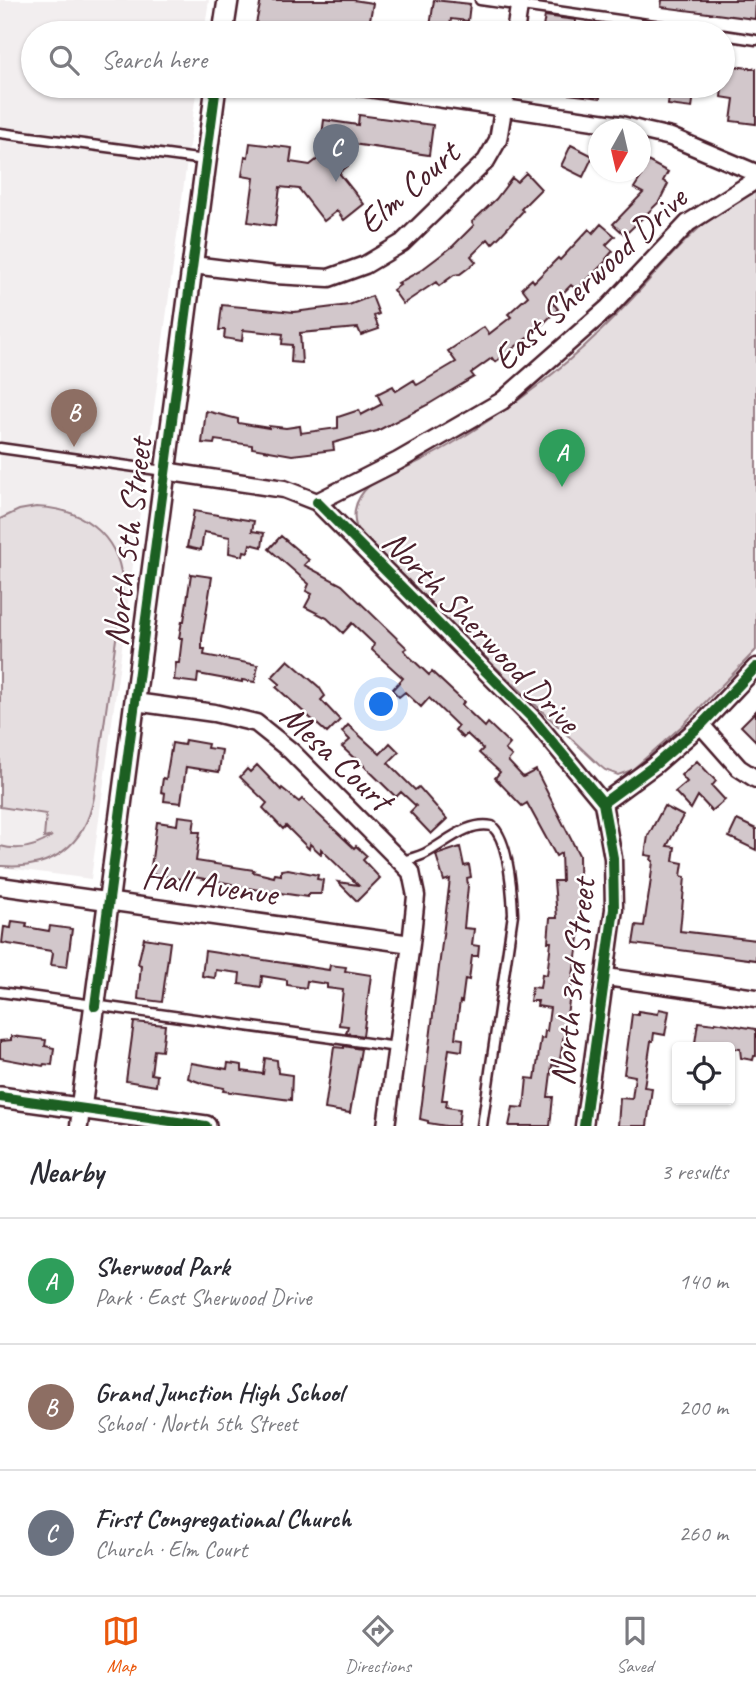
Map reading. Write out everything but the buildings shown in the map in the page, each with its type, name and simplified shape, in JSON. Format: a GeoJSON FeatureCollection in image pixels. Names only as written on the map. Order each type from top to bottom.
{"type":"FeatureCollection","features":[{"type":"Feature","properties":{"kind":"street"},"geometry":{"type":"LineString","coordinates":[[225,21],[228,0]]}},
{"type":"Feature","properties":{"kind":"street"},"geometry":{"type":"LineString","coordinates":[[517,21],[519,3]]}},
{"type":"Feature","properties":{"kind":"street","name":"North 5th Street"},"geometry":{"type":"LineString","coordinates":[[80,1118],[214,98]]}},
{"type":"Feature","properties":{"kind":"street"},"geometry":{"type":"LineString","coordinates":[[440,98],[588,121]]}},
{"type":"Feature","properties":{"kind":"street","name":"Elm Court"},"geometry":{"type":"LineString","coordinates":[[193,265],[274,275],[329,278],[365,265],[402,243],[486,161],[498,140],[505,98]]}},
{"type":"Feature","properties":{"kind":"street"},"geometry":{"type":"LineString","coordinates":[[651,132],[671,137],[756,173]]}},
{"type":"Feature","properties":{"kind":"street","name":"East Sherwood Drive"},"geometry":{"type":"LineString","coordinates":[[317,502],[398,461],[502,401],[608,308],[688,223],[756,180]]}},
{"type":"Feature","properties":{"kind":"street","name":"North Sherwood Drive"},"geometry":{"type":"LineString","coordinates":[[164,471],[284,489],[317,502],[535,721],[603,803]]}},
{"type":"Feature","properties":{"kind":"street"},"geometry":{"type":"LineString","coordinates":[[603,803],[655,765],[701,725],[756,667]]}},
{"type":"Feature","properties":{"kind":"street","name":"Mesa Court"},"geometry":{"type":"LineString","coordinates":[[135,702],[214,713],[256,723],[291,751],[411,872],[415,896],[411,944],[386,1126]]}},
{"type":"Feature","properties":{"kind":"street"},"geometry":{"type":"LineString","coordinates":[[701,725],[739,768],[756,779]]}},
{"type":"Feature","properties":{"kind":"street","name":"North 3rd Street"},"geometry":{"type":"LineString","coordinates":[[584,1126],[614,909],[613,859],[603,803]]}},
{"type":"Feature","properties":{"kind":"street","name":"Hall Avenue"},"geometry":{"type":"LineString","coordinates":[[0,886],[411,944]]}},
{"type":"Feature","properties":{"kind":"street"},"geometry":{"type":"LineString","coordinates":[[606,977],[756,998]]}},
{"type":"Feature","properties":{"kind":"street"},"geometry":{"type":"LineString","coordinates":[[0,1097],[80,1118],[206,1126]]}},
{"type":"Feature","properties":{"kind":"lane"},"geometry":{"type":"LineString","coordinates":[[480,0],[519,3],[634,21]]}},
{"type":"Feature","properties":{"kind":"lane"},"geometry":{"type":"LineString","coordinates":[[735,37],[756,40]]}},
{"type":"Feature","properties":{"kind":"lane"},"geometry":{"type":"LineString","coordinates":[[0,133],[205,160]]}},
{"type":"Feature","properties":{"kind":"lane"},"geometry":{"type":"LineString","coordinates":[[0,448],[164,471]]}},
{"type":"Feature","properties":{"kind":"lane"},"geometry":{"type":"LineString","coordinates":[[402,861],[423,855],[470,827],[482,824],[492,826],[502,840],[513,914],[482,1126]]}},
{"type":"Feature","properties":{"kind":"lane"},"geometry":{"type":"LineString","coordinates":[[0,992],[397,1047]]}},
{"type":"Feature","properties":{"kind":"shaded area"},"geometry":{"type":"Polygon","coordinates":[[[0,0],[209,0],[206,21],[21,21],[21,98],[195,98],[91,879],[0,867],[0,0]]]}},
{"type":"Feature","properties":{"kind":"shaded area"},"geometry":{"type":"Polygon","coordinates":[[[756,192],[756,650],[683,725],[632,770],[618,775],[599,765],[362,540],[356,527],[355,509],[364,491],[376,481],[452,444],[536,387],[599,333],[686,240],[718,213],[756,192]]]}},
{"type":"Feature","properties":{"kind":"shaded area"},"geometry":{"type":"Polygon","coordinates":[[[36,507],[72,514],[87,521],[100,532],[118,559],[122,596],[94,797],[83,829],[63,851],[50,859],[36,864],[0,866],[0,846],[28,847],[52,836],[44,838],[46,814],[0,807],[0,519],[19,510],[36,507]]]}},
{"type":"Feature","properties":{"kind":"cycle path"},"geometry":{"type":"LineString","coordinates":[[95,1006],[214,98]]}},
{"type":"Feature","properties":{"kind":"cycle path"},"geometry":{"type":"LineString","coordinates":[[317,502],[535,721],[603,803]]}},
{"type":"Feature","properties":{"kind":"cycle path"},"geometry":{"type":"LineString","coordinates":[[603,803],[655,765],[701,725],[756,667]]}},
{"type":"Feature","properties":{"kind":"cycle path"},"geometry":{"type":"LineString","coordinates":[[584,1126],[614,909],[613,858],[603,803]]}},
{"type":"Feature","properties":{"kind":"cycle path"},"geometry":{"type":"LineString","coordinates":[[0,1097],[206,1126]]}},
{"type":"Feature","properties":{"kind":"place","name":"First Congregational Church"},"geometry":{"type":"Point","coordinates":[336,182]}},
{"type":"Feature","properties":{"kind":"place","name":"Grand Junction High School"},"geometry":{"type":"Point","coordinates":[74,447]}},
{"type":"Feature","properties":{"kind":"place","name":"Sherwood Park"},"geometry":{"type":"Point","coordinates":[562,487]}}]}
